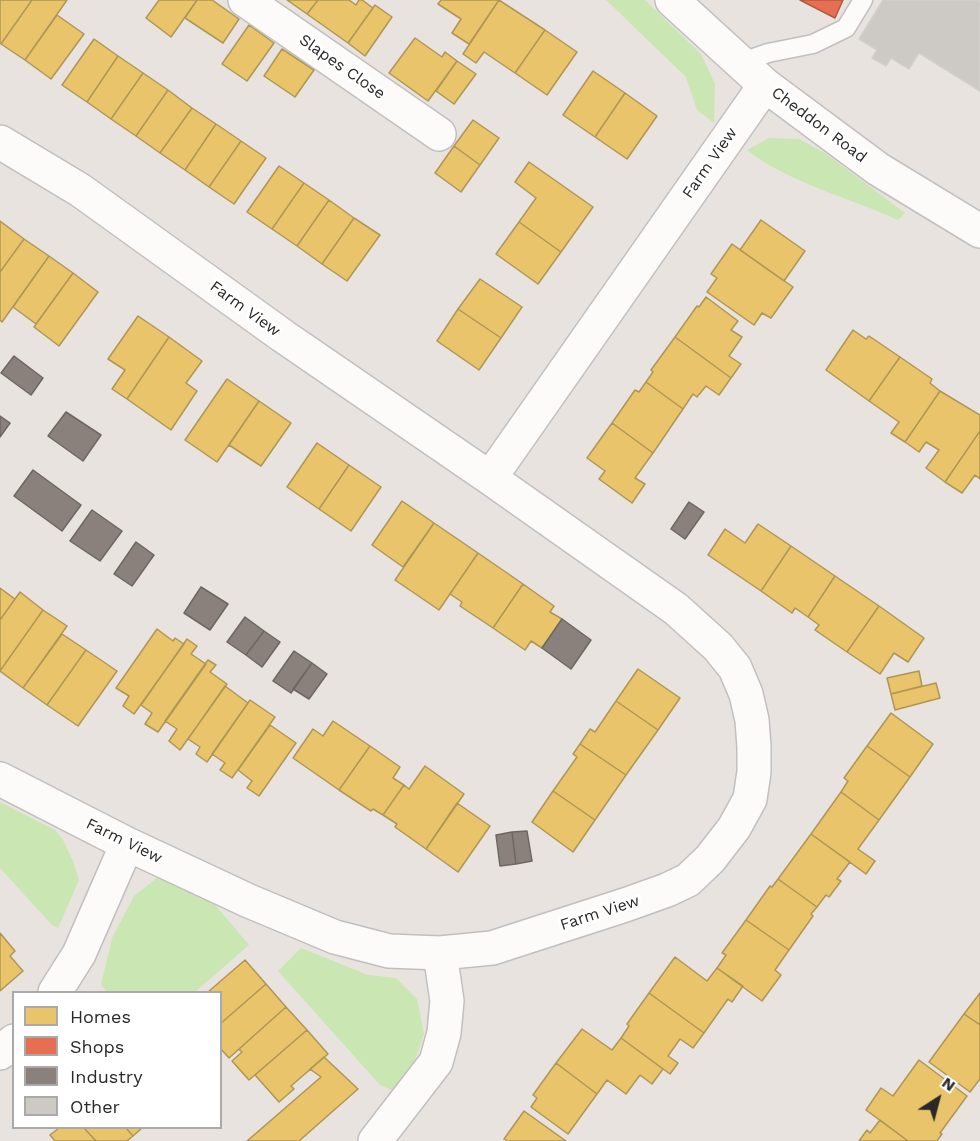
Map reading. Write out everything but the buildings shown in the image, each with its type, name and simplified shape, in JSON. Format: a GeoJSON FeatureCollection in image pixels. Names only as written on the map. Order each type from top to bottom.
{"type":"FeatureCollection","features":[{"type":"Feature","properties":{"kind":"street","name":"Slapes Close"},"geometry":{"type":"LineString","coordinates":[[245,0],[439,134]]}},
{"type":"Feature","properties":{"kind":"street","name":"Cheddon Road"},"geometry":{"type":"LineString","coordinates":[[672,0],[765,85],[878,169],[980,231]]}},
{"type":"Feature","properties":{"kind":"street","name":"Farm View"},"geometry":{"type":"LineString","coordinates":[[490,478],[765,85]]}},
{"type":"Feature","properties":{"kind":"street","name":"Farm View"},"geometry":{"type":"LineString","coordinates":[[0,142],[80,190],[283,336],[676,609],[718,647],[735,668],[746,694],[752,720],[754,772],[750,799],[734,828],[710,859],[688,880],[636,901],[492,948],[440,953],[389,951],[335,937],[249,902],[127,844],[0,779]]}},
{"type":"Feature","properties":{"kind":"street"},"geometry":{"type":"LineString","coordinates":[[56,991],[79,954],[127,844]]}},
{"type":"Feature","properties":{"kind":"street"},"geometry":{"type":"LineString","coordinates":[[375,1141],[436,1062],[444,1033],[447,1001],[440,953]]}},
{"type":"Feature","properties":{"kind":"street"},"geometry":{"type":"LineString","coordinates":[[0,1053],[12,1043]]}},
{"type":"Feature","properties":{"kind":"lane"},"geometry":{"type":"LineString","coordinates":[[740,63],[768,53],[813,44],[829,36],[846,27],[863,0]]}},
{"type":"Feature","properties":{"kind":"green space"},"geometry":{"type":"Polygon","coordinates":[[[606,0],[645,0],[701,54],[715,84],[714,123],[697,110],[686,77],[606,0]]]}},
{"type":"Feature","properties":{"kind":"green space"},"geometry":{"type":"Polygon","coordinates":[[[769,138],[799,139],[825,153],[905,213],[898,220],[819,189],[781,172],[747,150],[769,138]]]}},
{"type":"Feature","properties":{"kind":"green space"},"geometry":{"type":"Polygon","coordinates":[[[0,802],[55,830],[63,840],[73,861],[79,880],[58,928],[52,925],[0,868],[0,802]]]}},
{"type":"Feature","properties":{"kind":"green space"},"geometry":{"type":"Polygon","coordinates":[[[158,877],[211,900],[249,945],[196,991],[106,991],[101,985],[112,938],[134,896],[158,877]]]}},
{"type":"Feature","properties":{"kind":"green space"},"geometry":{"type":"Polygon","coordinates":[[[301,948],[368,975],[396,978],[417,999],[424,1034],[411,1071],[397,1092],[380,1085],[278,971],[301,948]]]}}]}
